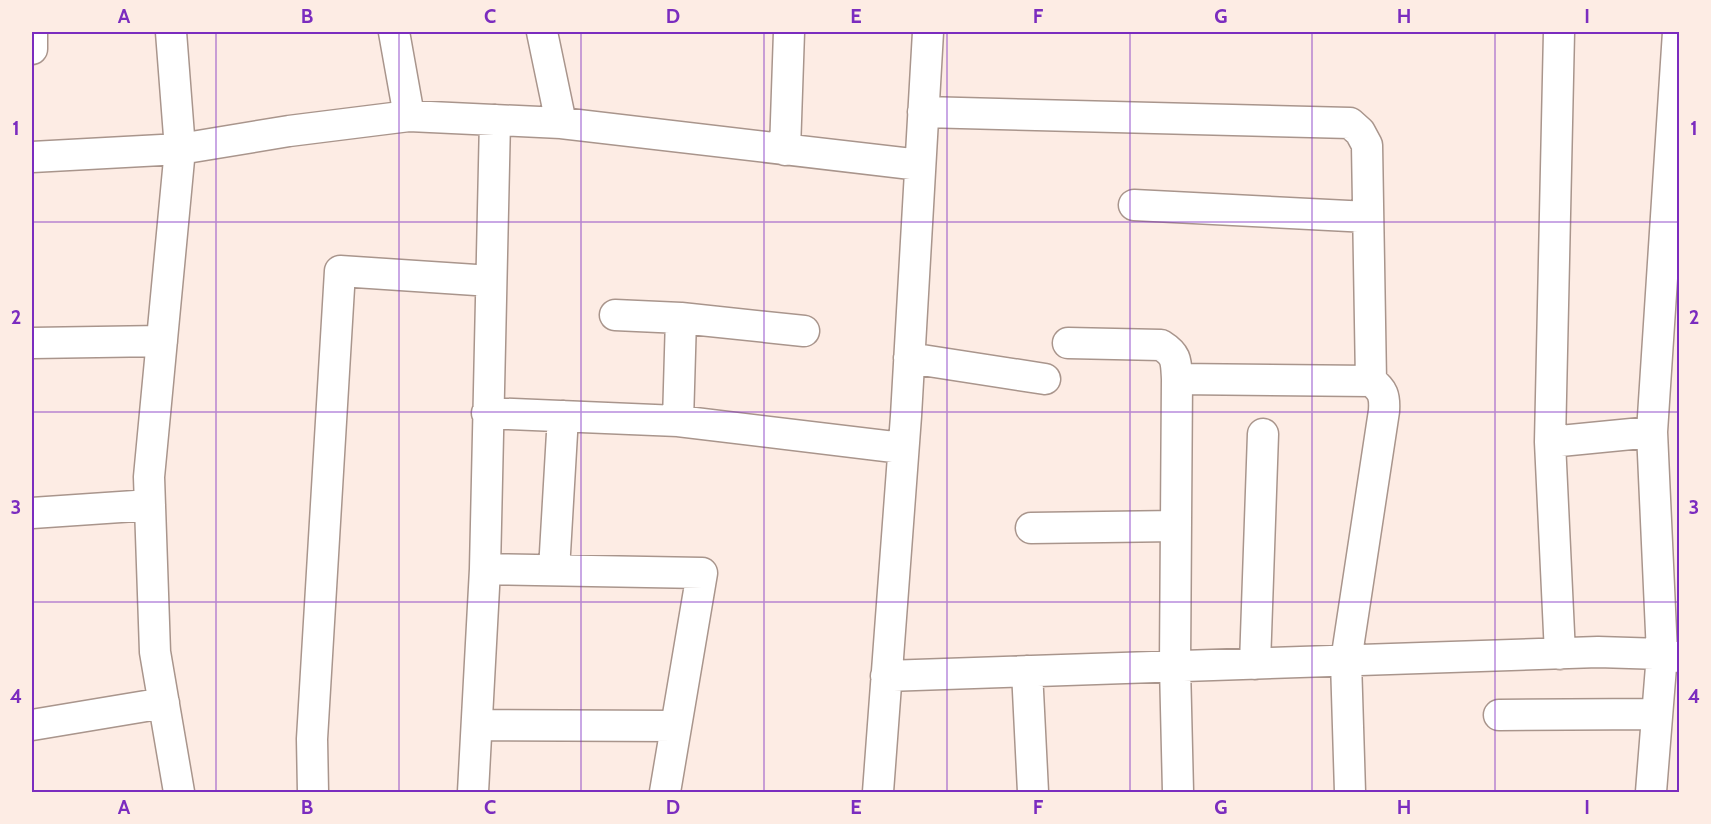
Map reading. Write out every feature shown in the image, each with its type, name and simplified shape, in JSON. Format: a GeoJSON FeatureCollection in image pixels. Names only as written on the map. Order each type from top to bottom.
{"type":"FeatureCollection","features":[{"type":"Feature","properties":{"kind":"street"},"geometry":{"type":"LineString","coordinates":[[32,32],[32,49]]}},
{"type":"Feature","properties":{"kind":"street"},"geometry":{"type":"LineString","coordinates":[[171,32],[180,149],[149,477],[155,652],[179,792]]}},
{"type":"Feature","properties":{"kind":"street"},"geometry":{"type":"LineString","coordinates":[[394,32],[409,116]]}},
{"type":"Feature","properties":{"kind":"street"},"geometry":{"type":"LineString","coordinates":[[542,32],[561,123]]}},
{"type":"Feature","properties":{"kind":"street"},"geometry":{"type":"LineString","coordinates":[[785,150],[789,32]]}},
{"type":"Feature","properties":{"kind":"street"},"geometry":{"type":"LineString","coordinates":[[878,792],[909,358],[928,32]]}},
{"type":"Feature","properties":{"kind":"street"},"geometry":{"type":"LineString","coordinates":[[1559,32],[1550,442],[1560,654]]}},
{"type":"Feature","properties":{"kind":"street"},"geometry":{"type":"LineString","coordinates":[[1651,792],[1657,714],[1671,656],[1652,432],[1678,32]]}},
{"type":"Feature","properties":{"kind":"street"},"geometry":{"type":"LineString","coordinates":[[923,112],[1350,123],[1367,145],[1371,381]]}},
{"type":"Feature","properties":{"kind":"street"},"geometry":{"type":"LineString","coordinates":[[32,157],[180,149],[289,131],[409,116],[561,123],[920,165]]}},
{"type":"Feature","properties":{"kind":"street"},"geometry":{"type":"LineString","coordinates":[[473,792],[485,569],[495,120]]}},
{"type":"Feature","properties":{"kind":"street"},"geometry":{"type":"LineString","coordinates":[[1134,205],[1368,217]]}},
{"type":"Feature","properties":{"kind":"street"},"geometry":{"type":"LineString","coordinates":[[313,792],[312,739],[340,271],[491,281]]}},
{"type":"Feature","properties":{"kind":"street"},"geometry":{"type":"LineString","coordinates":[[615,315],[681,318],[804,331]]}},
{"type":"Feature","properties":{"kind":"street"},"geometry":{"type":"LineString","coordinates":[[678,421],[681,318]]}},
{"type":"Feature","properties":{"kind":"street"},"geometry":{"type":"LineString","coordinates":[[32,343],[162,341]]}},
{"type":"Feature","properties":{"kind":"street"},"geometry":{"type":"LineString","coordinates":[[1068,344],[1161,345],[1171,351],[1176,360],[1175,666],[1178,792]]}},
{"type":"Feature","properties":{"kind":"street"},"geometry":{"type":"LineString","coordinates":[[909,358],[1045,379]]}},
{"type":"Feature","properties":{"kind":"street"},"geometry":{"type":"LineString","coordinates":[[1177,379],[1371,381],[1381,388],[1385,397],[1346,661],[1350,792]]}},
{"type":"Feature","properties":{"kind":"street"},"geometry":{"type":"LineString","coordinates":[[487,413],[678,421],[902,448]]}},
{"type":"Feature","properties":{"kind":"street"},"geometry":{"type":"LineString","coordinates":[[554,570],[563,416]]}},
{"type":"Feature","properties":{"kind":"street"},"geometry":{"type":"LineString","coordinates":[[1550,442],[1652,432]]}},
{"type":"Feature","properties":{"kind":"street"},"geometry":{"type":"LineString","coordinates":[[1255,663],[1263,434]]}},
{"type":"Feature","properties":{"kind":"street"},"geometry":{"type":"LineString","coordinates":[[32,513],[150,505]]}},
{"type":"Feature","properties":{"kind":"street"},"geometry":{"type":"LineString","coordinates":[[1031,528],[1176,526]]}},
{"type":"Feature","properties":{"kind":"street"},"geometry":{"type":"LineString","coordinates":[[485,569],[702,573],[665,792]]}},
{"type":"Feature","properties":{"kind":"street"},"geometry":{"type":"LineString","coordinates":[[886,676],[1598,652],[1671,656]]}},
{"type":"Feature","properties":{"kind":"street"},"geometry":{"type":"LineString","coordinates":[[1027,671],[1034,792]]}},
{"type":"Feature","properties":{"kind":"street"},"geometry":{"type":"LineString","coordinates":[[32,725],[164,703]]}},
{"type":"Feature","properties":{"kind":"street"},"geometry":{"type":"LineString","coordinates":[[1499,715],[1657,714]]}},
{"type":"Feature","properties":{"kind":"street"},"geometry":{"type":"LineString","coordinates":[[477,725],[675,726]]}}]}
